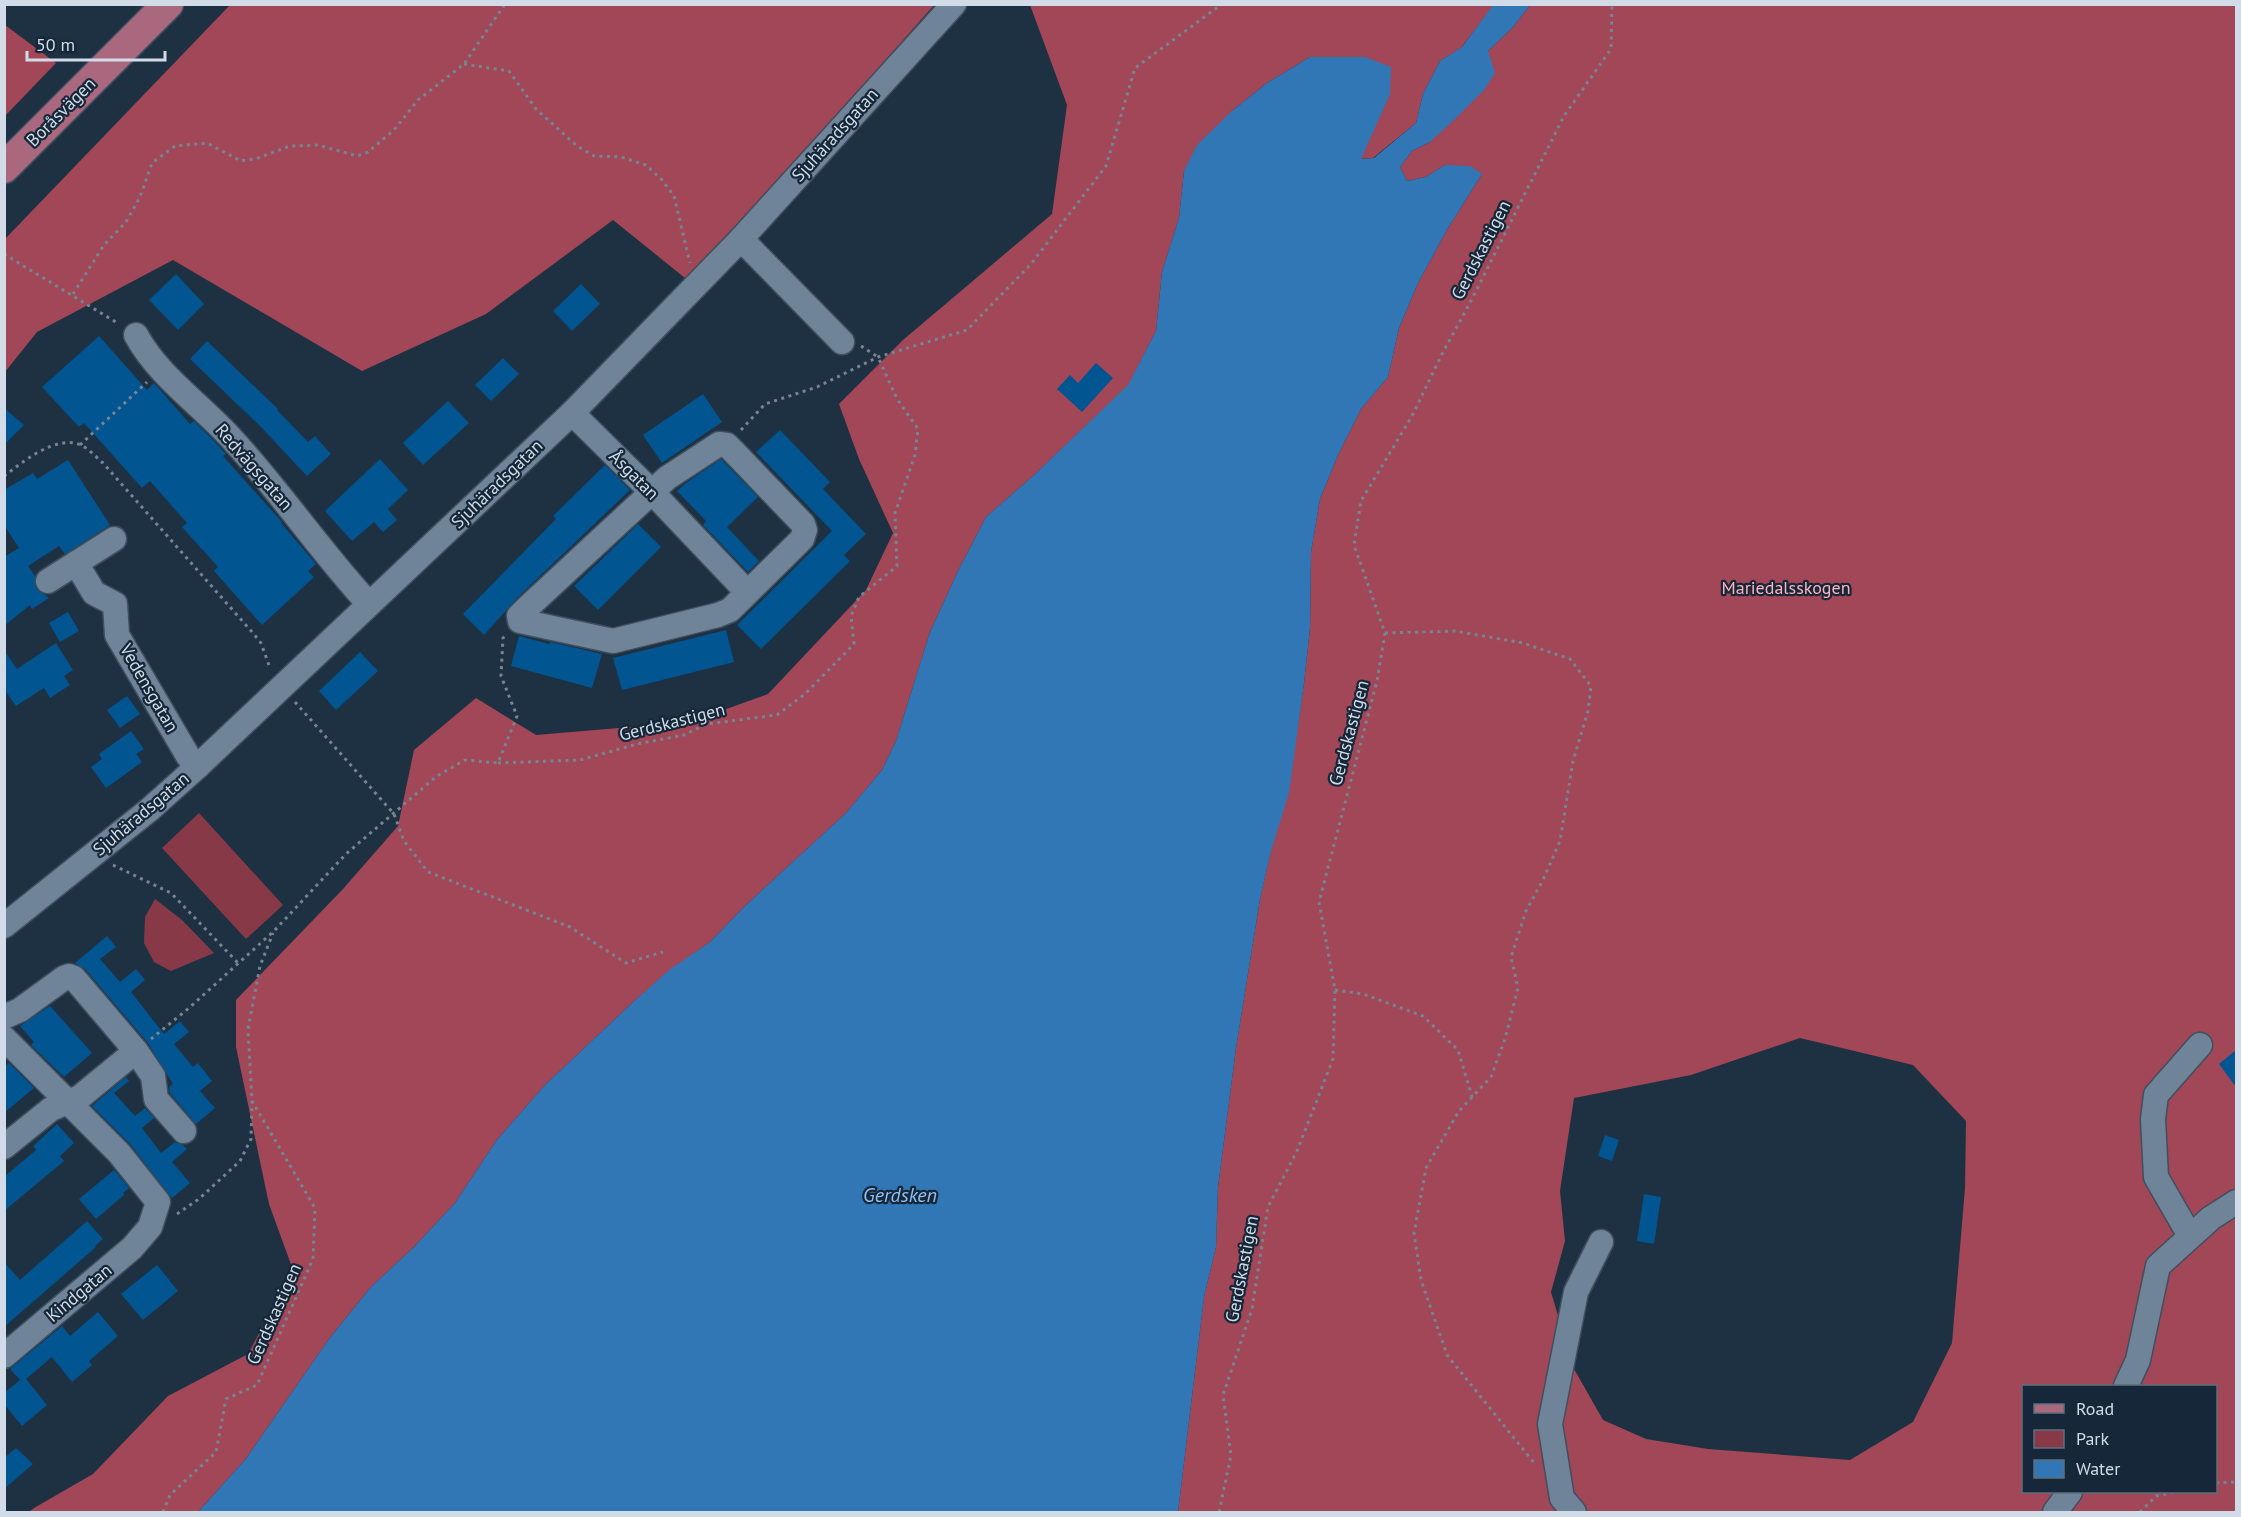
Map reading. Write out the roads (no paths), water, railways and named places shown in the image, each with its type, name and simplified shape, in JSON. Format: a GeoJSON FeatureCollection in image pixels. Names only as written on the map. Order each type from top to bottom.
{"type":"FeatureCollection","features":[{"type":"Feature","properties":{"kind":"main road","name":"Boråsvägen"},"geometry":{"type":"LineString","coordinates":[[4,168],[168,4]]}},
{"type":"Feature","properties":{"kind":"street","name":"Sjuhäradsgatan"},"geometry":{"type":"LineString","coordinates":[[4,926],[197,767],[572,413],[741,238],[954,4]]}},
{"type":"Feature","properties":{"kind":"street"},"geometry":{"type":"LineString","coordinates":[[741,238],[842,342]]}},
{"type":"Feature","properties":{"kind":"street","name":"Redvägsgatan"},"geometry":{"type":"LineString","coordinates":[[136,334],[144,350],[160,370],[207,413],[250,459],[369,604]]}},
{"type":"Feature","properties":{"kind":"street","name":"Åsgatan"},"geometry":{"type":"LineString","coordinates":[[572,413],[652,492],[747,592]]}},
{"type":"Feature","properties":{"kind":"street"},"geometry":{"type":"LineString","coordinates":[[720,444],[727,445],[803,524],[806,530],[802,539],[730,610],[718,615],[613,641],[520,621],[519,616],[528,607],[652,492],[667,478],[720,444]]}},
{"type":"Feature","properties":{"kind":"street"},"geometry":{"type":"LineString","coordinates":[[48,581],[114,538]]}},
{"type":"Feature","properties":{"kind":"street","name":"Vedensgatan"},"geometry":{"type":"LineString","coordinates":[[76,563],[94,593],[115,604],[117,635],[188,756],[197,767]]}},
{"type":"Feature","properties":{"kind":"street"},"geometry":{"type":"LineString","coordinates":[[4,1017],[20,1010],[64,978],[69,976],[74,978],[136,1051],[153,1076],[156,1099],[184,1131]]}},
{"type":"Feature","properties":{"kind":"street"},"geometry":{"type":"LineString","coordinates":[[4,1038],[69,1102]]}},
{"type":"Feature","properties":{"kind":"street"},"geometry":{"type":"LineString","coordinates":[[2190,1236],[2156,1177],[2153,1119],[2156,1095],[2200,1045]]}},
{"type":"Feature","properties":{"kind":"street"},"geometry":{"type":"LineString","coordinates":[[4,1147],[51,1109],[80,1097],[136,1051]]}},
{"type":"Feature","properties":{"kind":"street","name":"Kindgatan"},"geometry":{"type":"LineString","coordinates":[[4,1356],[132,1248],[150,1227],[158,1202],[119,1153],[69,1102]]}},
{"type":"Feature","properties":{"kind":"street"},"geometry":{"type":"LineString","coordinates":[[2126,1385],[2138,1360],[2158,1266],[2211,1218],[2236,1202]]}},
{"type":"Feature","properties":{"kind":"street"},"geometry":{"type":"LineString","coordinates":[[1574,1512],[1562,1498],[1550,1424],[1576,1292],[1601,1242]]}},
{"type":"Feature","properties":{"kind":"street"},"geometry":{"type":"LineString","coordinates":[[2055,1512],[2069,1493]]}},
{"type":"Feature","properties":{"kind":"water","name":"Gerdsken"},"geometry":{"type":"Polygon","coordinates":[[[1494,4],[1530,5],[1513,27],[1488,51],[1495,73],[1484,90],[1430,142],[1412,151],[1400,167],[1407,181],[1426,177],[1445,165],[1470,166],[1482,174],[1448,228],[1418,283],[1399,328],[1388,377],[1361,409],[1338,455],[1320,499],[1311,552],[1310,628],[1289,793],[1271,851],[1260,899],[1236,1048],[1218,1187],[1216,1247],[1204,1297],[1178,1512],[198,1512],[245,1460],[329,1339],[371,1287],[414,1247],[455,1203],[496,1141],[545,1085],[669,970],[710,942],[746,905],[846,813],[882,770],[896,741],[930,632],[986,517],[1033,476],[1128,385],[1156,331],[1162,272],[1179,218],[1184,171],[1197,145],[1232,111],[1267,83],[1310,57],[1365,57],[1391,67],[1390,94],[1361,159],[1374,158],[1416,123],[1423,94],[1440,61],[1462,47],[1494,4]]]}},
{"type":"Feature","properties":{"kind":"park label","name":"Mariedalsskogen"},"geometry":{"type":"Point","coordinates":[1786,588]}}]}
